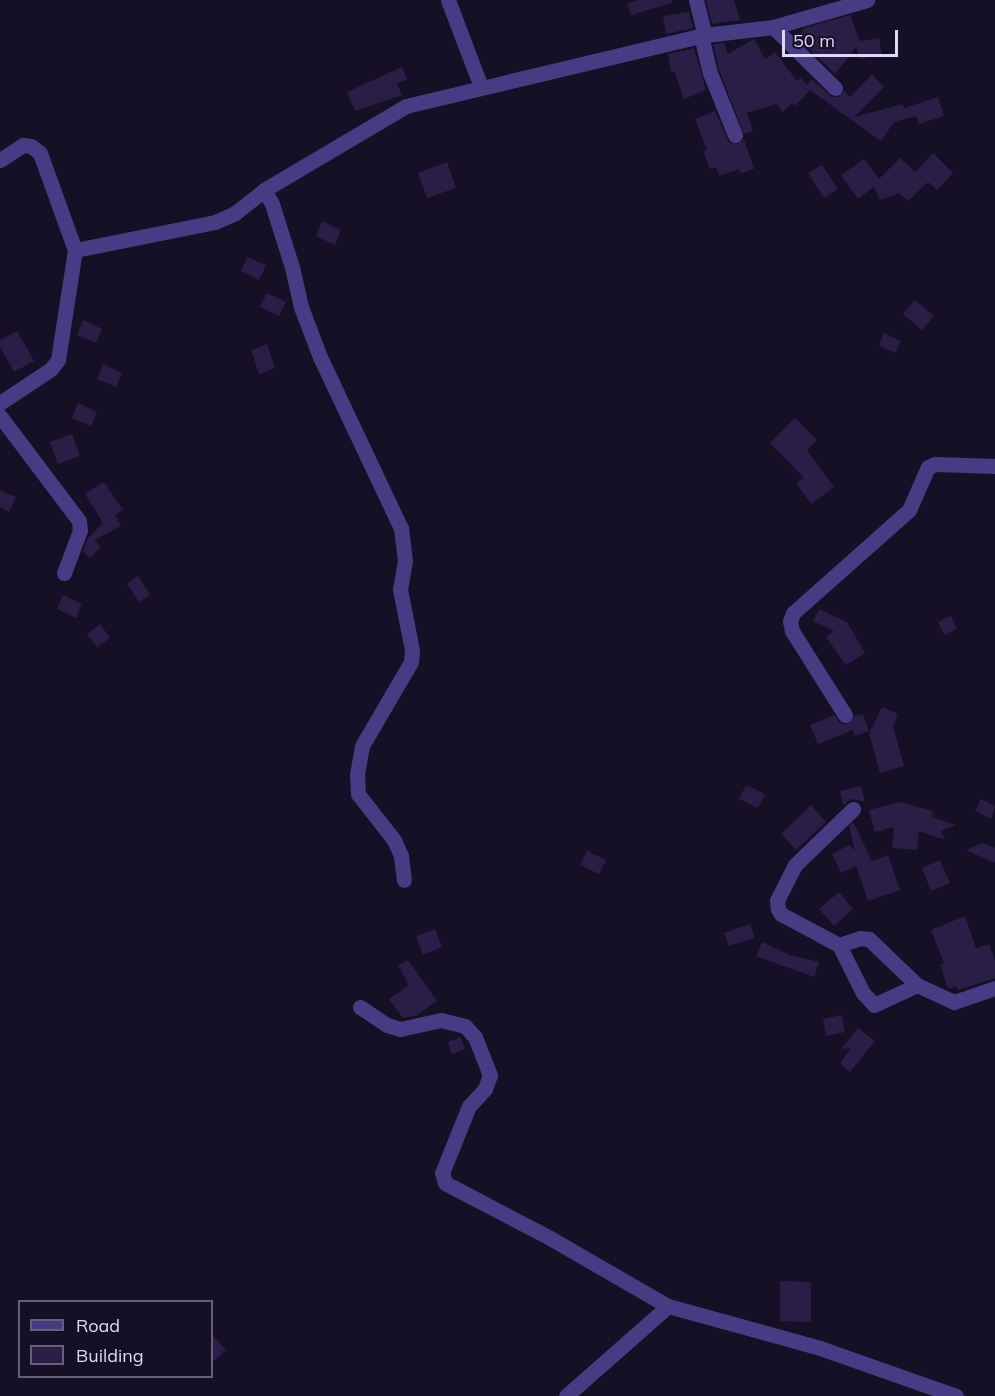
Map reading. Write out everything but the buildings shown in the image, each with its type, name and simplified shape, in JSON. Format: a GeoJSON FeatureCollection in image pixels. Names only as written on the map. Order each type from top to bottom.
{"type":"FeatureCollection","features":[{"type":"Feature","properties":{"kind":"street"},"geometry":{"type":"LineString","coordinates":[[448,0],[481,87]]}},
{"type":"Feature","properties":{"kind":"street"},"geometry":{"type":"LineString","coordinates":[[696,0],[710,73],[735,135]]}},
{"type":"Feature","properties":{"kind":"street"},"geometry":{"type":"LineString","coordinates":[[75,250],[215,222],[234,213],[264,190],[406,106],[703,35],[773,27],[867,0]]}},
{"type":"Feature","properties":{"kind":"street"},"geometry":{"type":"LineString","coordinates":[[773,27],[835,88]]}},
{"type":"Feature","properties":{"kind":"street"},"geometry":{"type":"LineString","coordinates":[[0,160],[23,145],[31,146],[40,153],[75,250],[58,360],[51,369],[0,402]]}},
{"type":"Feature","properties":{"kind":"street"},"geometry":{"type":"LineString","coordinates":[[264,190],[272,204],[292,267],[301,307],[320,357],[401,528],[405,561],[400,589],[412,650],[411,662],[362,747],[357,775],[358,794],[394,840],[401,856],[404,880]]}},
{"type":"Feature","properties":{"kind":"street"},"geometry":{"type":"LineString","coordinates":[[0,417],[79,521],[80,530],[64,573]]}},
{"type":"Feature","properties":{"kind":"street"},"geometry":{"type":"LineString","coordinates":[[845,715],[792,631],[790,621],[793,613],[909,510],[928,467],[935,464],[995,466]]}},
{"type":"Feature","properties":{"kind":"street"},"geometry":{"type":"LineString","coordinates":[[853,809],[795,865],[777,900],[778,909],[782,914],[832,939],[839,945],[863,993],[874,1005],[917,985]]}},
{"type":"Feature","properties":{"kind":"street"},"geometry":{"type":"LineString","coordinates":[[839,945],[860,938],[869,939],[917,985],[926,987],[954,1002],[995,988]]}},
{"type":"Feature","properties":{"kind":"street"},"geometry":{"type":"LineString","coordinates":[[360,1006],[387,1025],[400,1029],[441,1020],[465,1026],[475,1037],[490,1076],[485,1089],[469,1106],[442,1173],[445,1183],[550,1238],[668,1306],[820,1348],[956,1396]]}},
{"type":"Feature","properties":{"kind":"street"},"geometry":{"type":"LineString","coordinates":[[566,1396],[668,1306]]}}]}
